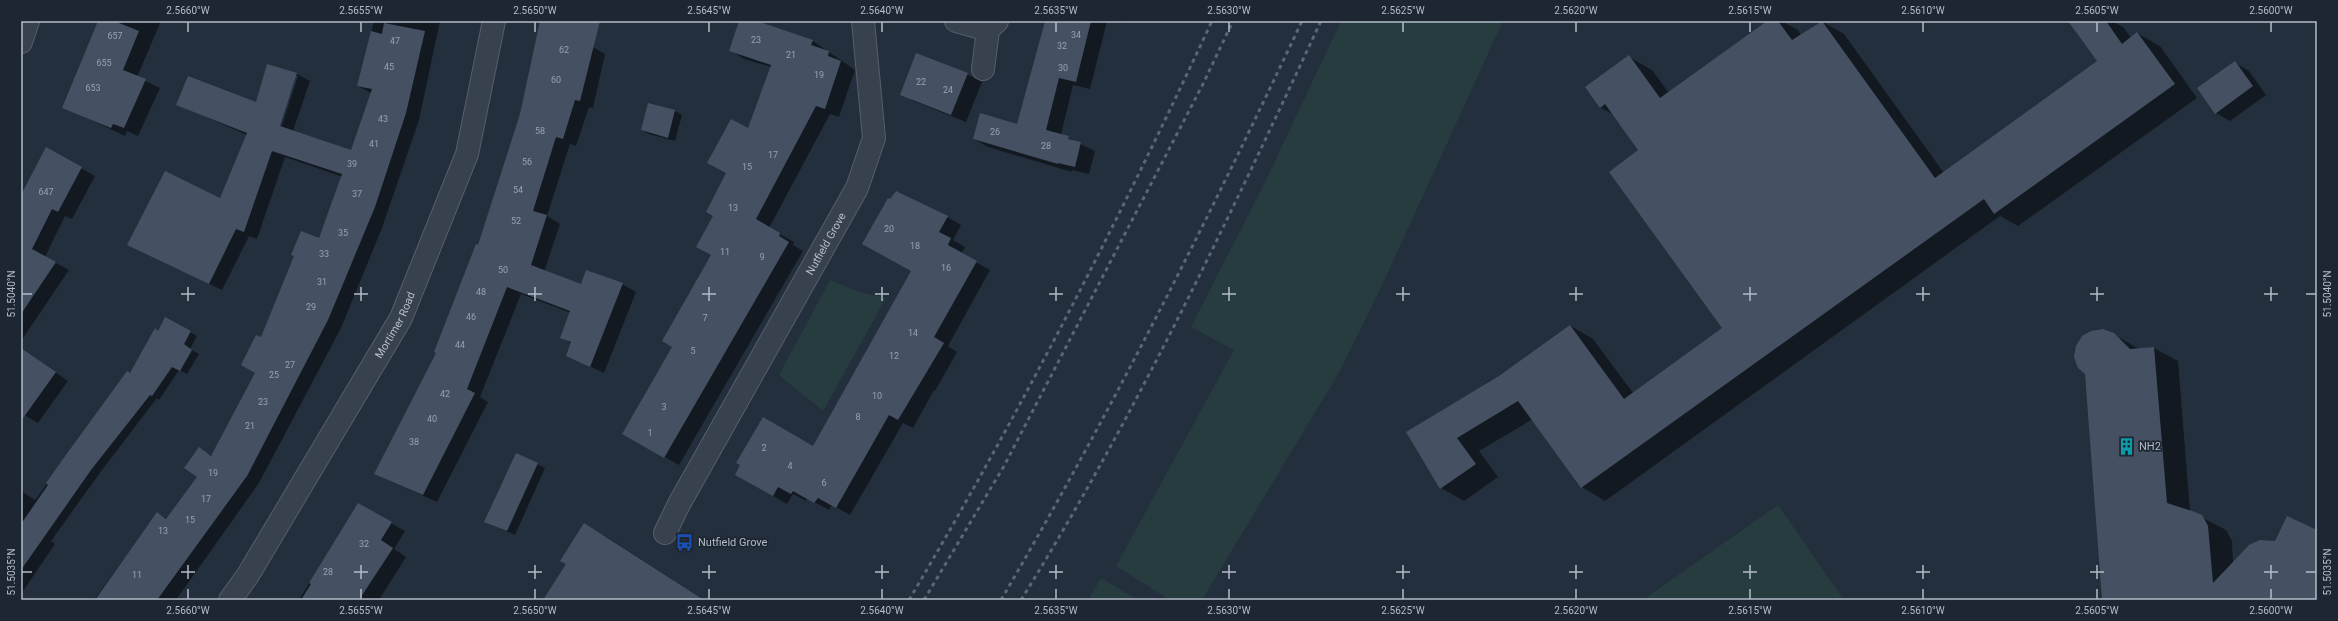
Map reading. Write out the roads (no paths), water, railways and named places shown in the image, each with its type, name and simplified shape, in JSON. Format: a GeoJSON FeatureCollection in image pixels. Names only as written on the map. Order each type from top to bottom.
{"type":"FeatureCollection","features":[{"type":"Feature","properties":{"kind":"street"},"geometry":{"type":"LineString","coordinates":[[21,42],[28,21]]}},
{"type":"Feature","properties":{"kind":"street","name":"Mortimer Road"},"geometry":{"type":"LineString","coordinates":[[230,600],[248,575],[401,318],[467,154],[494,21]]}},
{"type":"Feature","properties":{"kind":"street","name":"Nutfield Grove"},"geometry":{"type":"LineString","coordinates":[[665,533],[679,504],[857,188],[874,138],[863,21]]}},
{"type":"Feature","properties":{"kind":"street"},"geometry":{"type":"LineString","coordinates":[[956,21],[993,25],[984,69]]}},
{"type":"Feature","properties":{"kind":"railway"},"geometry":{"type":"LineString","coordinates":[[909,600],[991,458],[1068,314],[1141,169],[1212,21]]}},
{"type":"Feature","properties":{"kind":"railway"},"geometry":{"type":"LineString","coordinates":[[924,600],[1004,466],[1203,84],[1233,21]]}},
{"type":"Feature","properties":{"kind":"railway"},"geometry":{"type":"LineString","coordinates":[[1001,600],[1081,458],[1158,314],[1267,95],[1302,21]]}},
{"type":"Feature","properties":{"kind":"railway"},"geometry":{"type":"LineString","coordinates":[[1021,600],[1103,459],[1180,315],[1321,21]]}},
{"type":"Feature","properties":{"kind":"place","name":"NH2"},"geometry":{"type":"Point","coordinates":[2126,446]}},
{"type":"Feature","properties":{"kind":"place","name":"Nutfield Grove"},"geometry":{"type":"Point","coordinates":[685,542]}}]}
